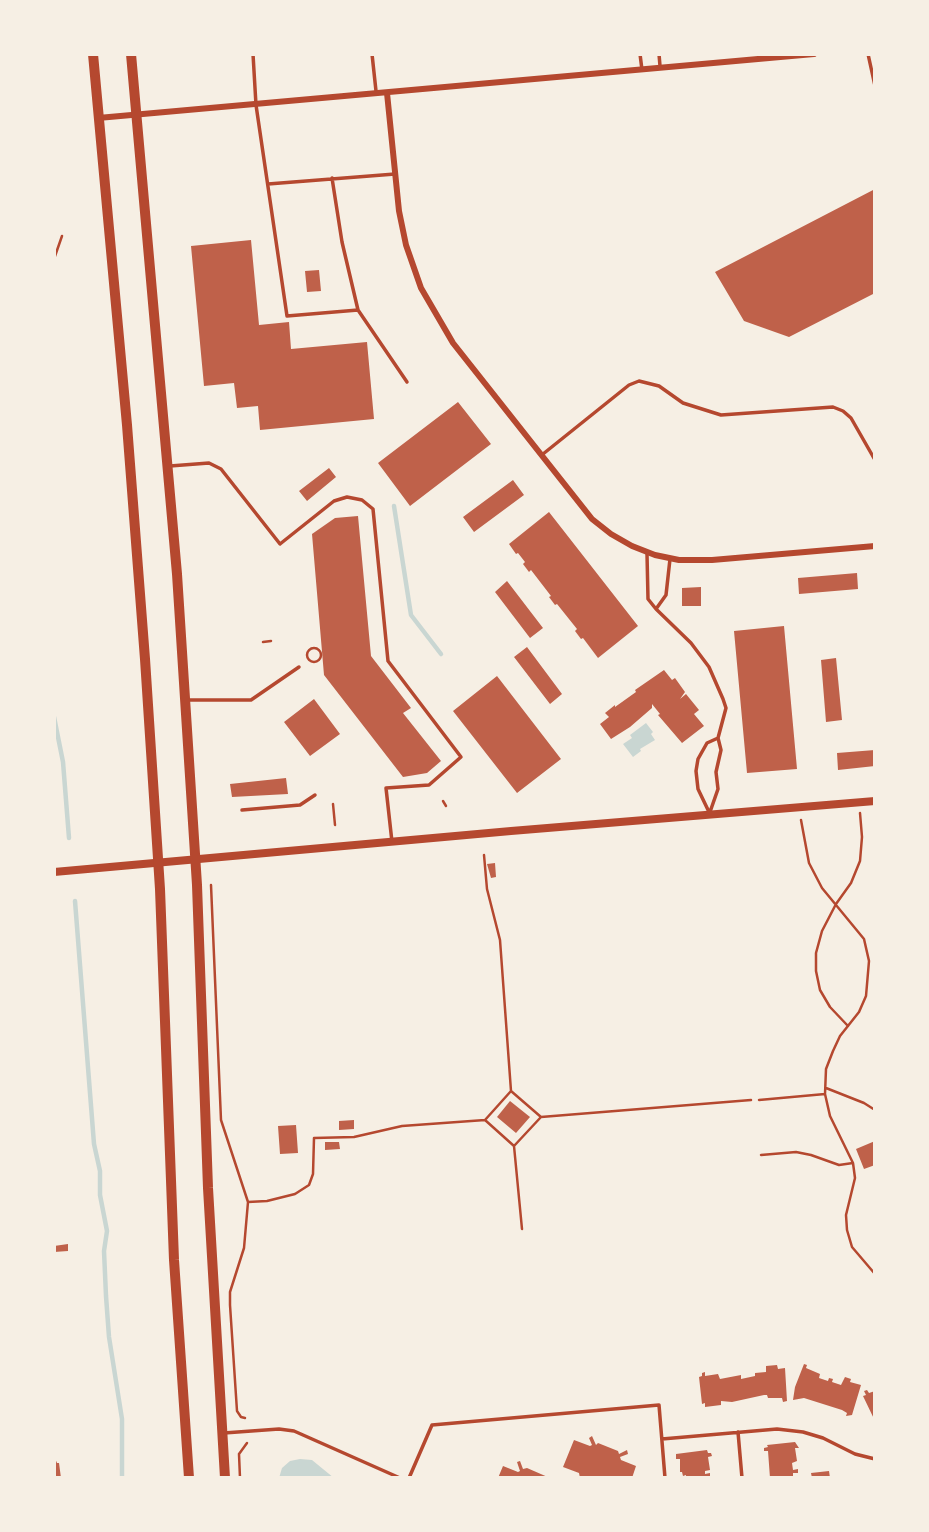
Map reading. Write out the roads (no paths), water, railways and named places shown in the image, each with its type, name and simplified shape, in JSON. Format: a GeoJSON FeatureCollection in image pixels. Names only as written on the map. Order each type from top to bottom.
{"type":"FeatureCollection","features":[{"type":"Feature","properties":{"kind":"main road"},"geometry":{"type":"LineString","coordinates":[[93,54],[132,492],[158,862],[174,1260],[189,1478]]}},
{"type":"Feature","properties":{"kind":"main road"},"geometry":{"type":"LineString","coordinates":[[131,54],[168,466],[185,700],[225,1478]]}},
{"type":"Feature","properties":{"kind":"street"},"geometry":{"type":"LineString","coordinates":[[99,118],[814,54]]}},
{"type":"Feature","properties":{"kind":"street"},"geometry":{"type":"LineString","coordinates":[[387,93],[395,174],[406,245],[426,299],[453,343],[592,519],[611,534],[647,552],[670,558],[712,560],[875,546]]}},
{"type":"Feature","properties":{"kind":"street"},"geometry":{"type":"LineString","coordinates":[[54,872],[875,801]]}},
{"type":"Feature","properties":{"kind":"lane"},"geometry":{"type":"LineString","coordinates":[[253,54],[256,105],[287,316],[359,310]]}},
{"type":"Feature","properties":{"kind":"lane"},"geometry":{"type":"LineString","coordinates":[[372,54],[376,94]]}},
{"type":"Feature","properties":{"kind":"lane"},"geometry":{"type":"LineString","coordinates":[[640,54],[642,70]]}},
{"type":"Feature","properties":{"kind":"lane"},"geometry":{"type":"LineString","coordinates":[[659,54],[660,68]]}},
{"type":"Feature","properties":{"kind":"lane"},"geometry":{"type":"LineString","coordinates":[[869,54],[875,86]]}},
{"type":"Feature","properties":{"kind":"lane"},"geometry":{"type":"LineString","coordinates":[[268,184],[395,174]]}},
{"type":"Feature","properties":{"kind":"lane"},"geometry":{"type":"LineString","coordinates":[[332,178],[342,242],[359,310],[407,382]]}},
{"type":"Feature","properties":{"kind":"lane"},"geometry":{"type":"LineString","coordinates":[[541,456],[629,385],[639,381],[659,386],[695,408],[721,415],[833,407],[851,418],[875,460]]}},
{"type":"Feature","properties":{"kind":"lane"},"geometry":{"type":"LineString","coordinates":[[168,466],[209,463],[221,469],[280,544],[334,501],[347,498],[362,500],[373,509],[388,662],[461,757],[429,785],[386,788],[392,842]]}},
{"type":"Feature","properties":{"kind":"lane"},"geometry":{"type":"LineString","coordinates":[[647,552],[648,599],[691,643],[717,682],[726,708],[718,738],[721,750],[716,772],[718,789],[710,814]]}},
{"type":"Feature","properties":{"kind":"lane"},"geometry":{"type":"LineString","coordinates":[[656,609],[666,595],[670,558]]}},
{"type":"Feature","properties":{"kind":"lane"},"geometry":{"type":"LineString","coordinates":[[185,700],[251,700],[299,667]]}},
{"type":"Feature","properties":{"kind":"lane"},"geometry":{"type":"LineString","coordinates":[[710,814],[698,789],[696,771],[698,759],[707,743],[718,738]]}},
{"type":"Feature","properties":{"kind":"lane"},"geometry":{"type":"LineString","coordinates":[[242,810],[300,805],[315,795]]}},
{"type":"Feature","properties":{"kind":"lane"},"geometry":{"type":"LineString","coordinates":[[409,1478],[432,1424],[659,1405],[665,1478]]}},
{"type":"Feature","properties":{"kind":"lane"},"geometry":{"type":"LineString","coordinates":[[222,1434],[279,1429],[294,1431],[400,1478]]}},
{"type":"Feature","properties":{"kind":"lane"},"geometry":{"type":"LineString","coordinates":[[662,1439],[777,1429],[823,1438],[855,1454],[875,1460]]}},
{"type":"Feature","properties":{"kind":"lane"},"geometry":{"type":"LineString","coordinates":[[738,1432],[742,1478]]}},
{"type":"Feature","properties":{"kind":"waterway"},"geometry":{"type":"LineString","coordinates":[[394,506],[411,615],[441,654]]}},
{"type":"Feature","properties":{"kind":"waterway"},"geometry":{"type":"LineString","coordinates":[[54,717],[63,762],[69,838]]}},
{"type":"Feature","properties":{"kind":"waterway"},"geometry":{"type":"LineString","coordinates":[[75,901],[94,1144],[107,1231],[104,1251],[106,1296],[109,1337],[122,1419],[122,1478]]}}]}
